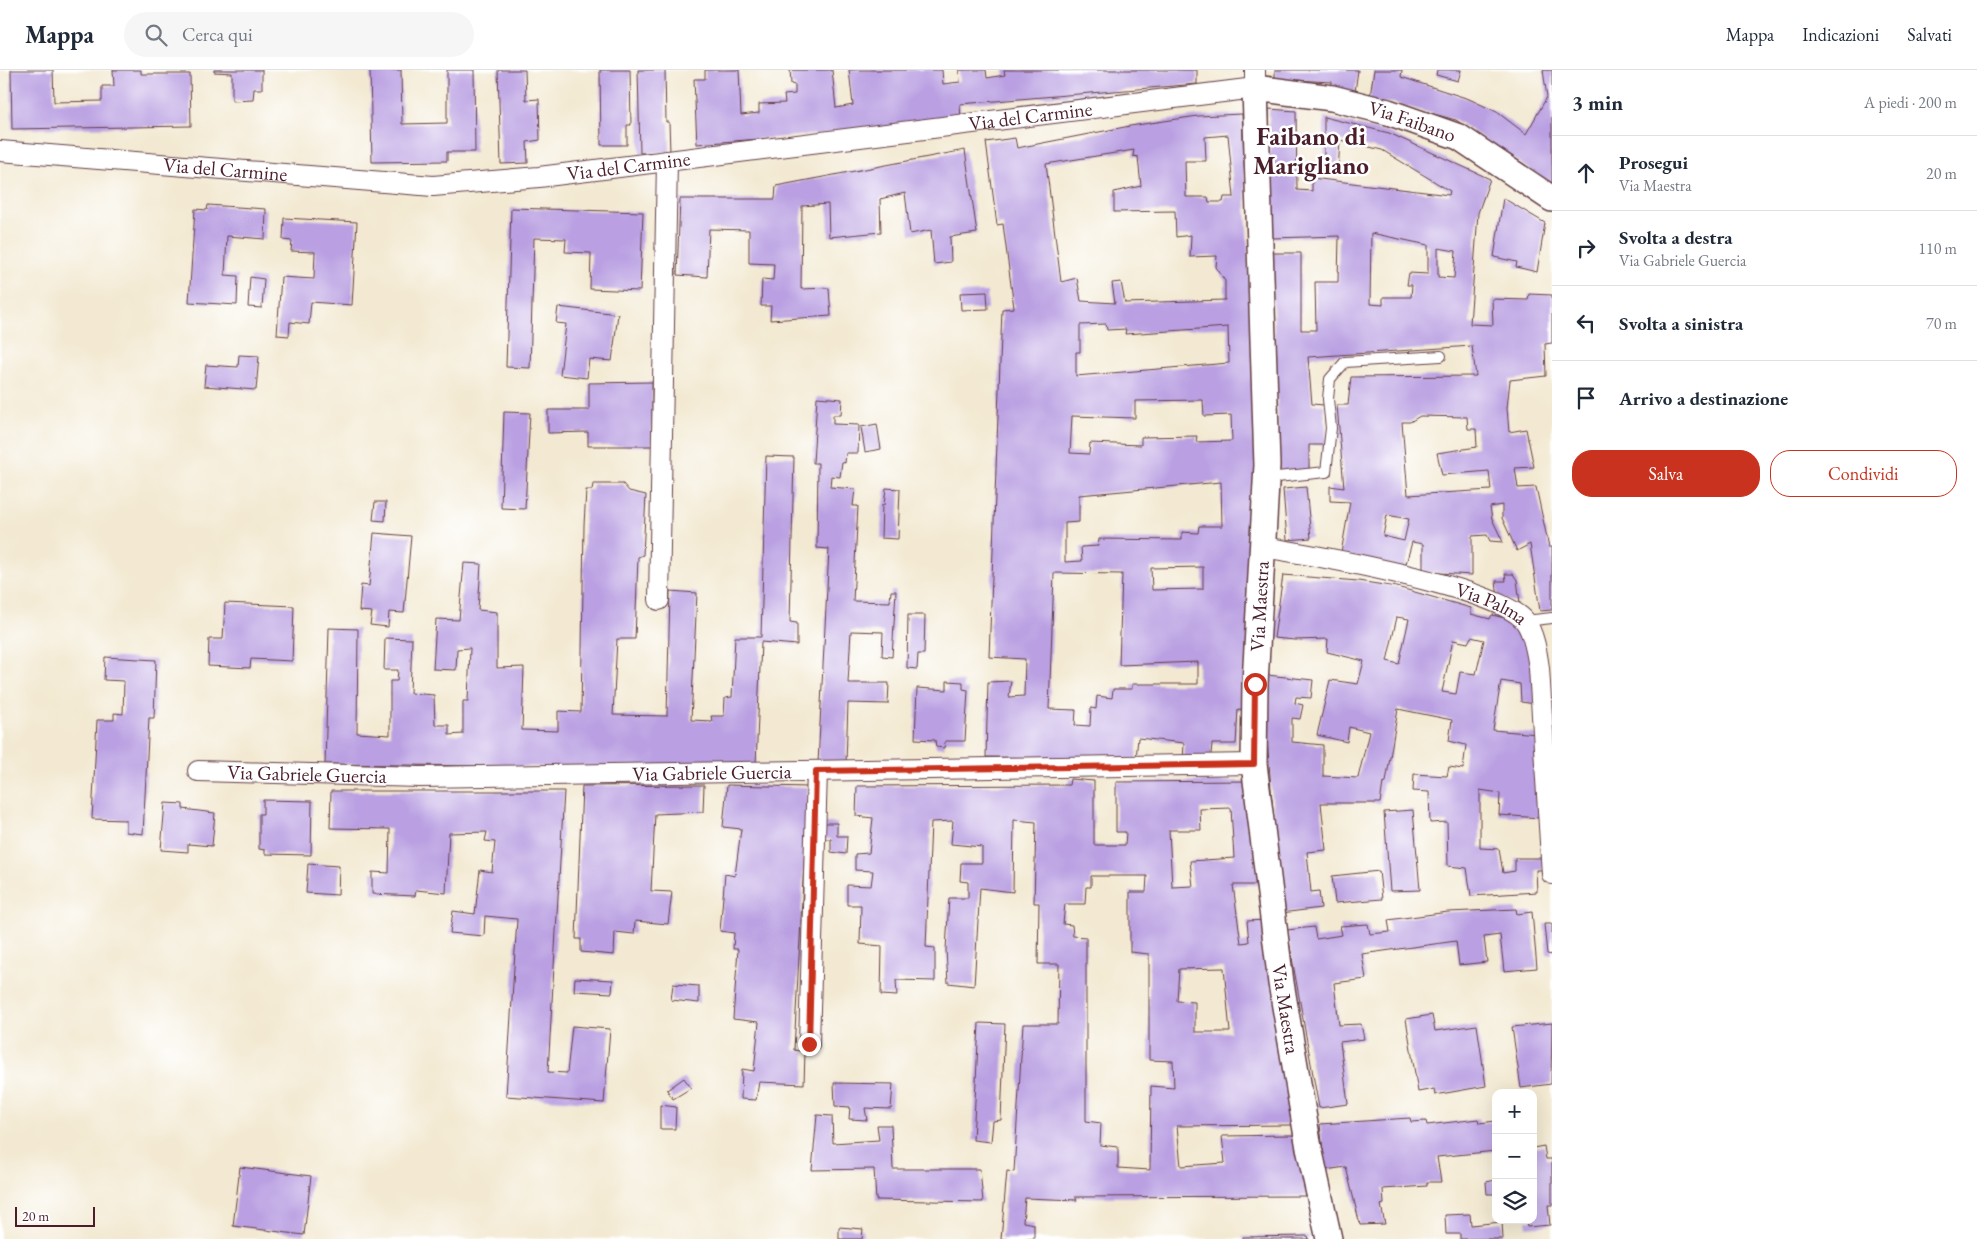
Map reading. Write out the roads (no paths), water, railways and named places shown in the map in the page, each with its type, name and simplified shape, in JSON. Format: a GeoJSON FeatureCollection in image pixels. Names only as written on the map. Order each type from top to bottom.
{"type":"FeatureCollection","features":[{"type":"Feature","properties":{"kind":"street","name":"Via del Carmine"},"geometry":{"type":"LineString","coordinates":[[0,151],[433,186],[539,177],[667,161],[1255,79]]}},
{"type":"Feature","properties":{"kind":"street","name":"Via Faibano"},"geometry":{"type":"LineString","coordinates":[[1255,79],[1379,109],[1459,137],[1552,199]]}},
{"type":"Feature","properties":{"kind":"street","name":"Via Maestra"},"geometry":{"type":"LineString","coordinates":[[1255,79],[1267,478],[1255,684],[1254,764],[1281,983],[1309,1148],[1329,1239]]}},
{"type":"Feature","properties":{"kind":"street"},"geometry":{"type":"LineString","coordinates":[[659,600],[667,161]]}},
{"type":"Feature","properties":{"kind":"street","name":"Via Palma"},"geometry":{"type":"LineString","coordinates":[[1264,547],[1345,560],[1451,587],[1505,607],[1525,621],[1537,651],[1540,668],[1552,874]]}},
{"type":"Feature","properties":{"kind":"street","name":"Via Gabriele Guercia"},"geometry":{"type":"LineString","coordinates":[[198,771],[420,777],[1254,764]]}},
{"type":"Feature","properties":{"kind":"street"},"geometry":{"type":"LineString","coordinates":[[809,1044],[816,771]]}},
{"type":"Feature","properties":{"kind":"lane"},"geometry":{"type":"LineString","coordinates":[[1267,478],[1326,472],[1331,428],[1328,399],[1330,379],[1345,362],[1441,356]]}},
{"type":"Feature","properties":{"kind":"lane"},"geometry":{"type":"LineString","coordinates":[[1525,621],[1552,618]]}},
{"type":"Feature","properties":{"kind":"district","name":"Faibano di Marigliano"},"geometry":{"type":"Point","coordinates":[1311,150]}}]}
